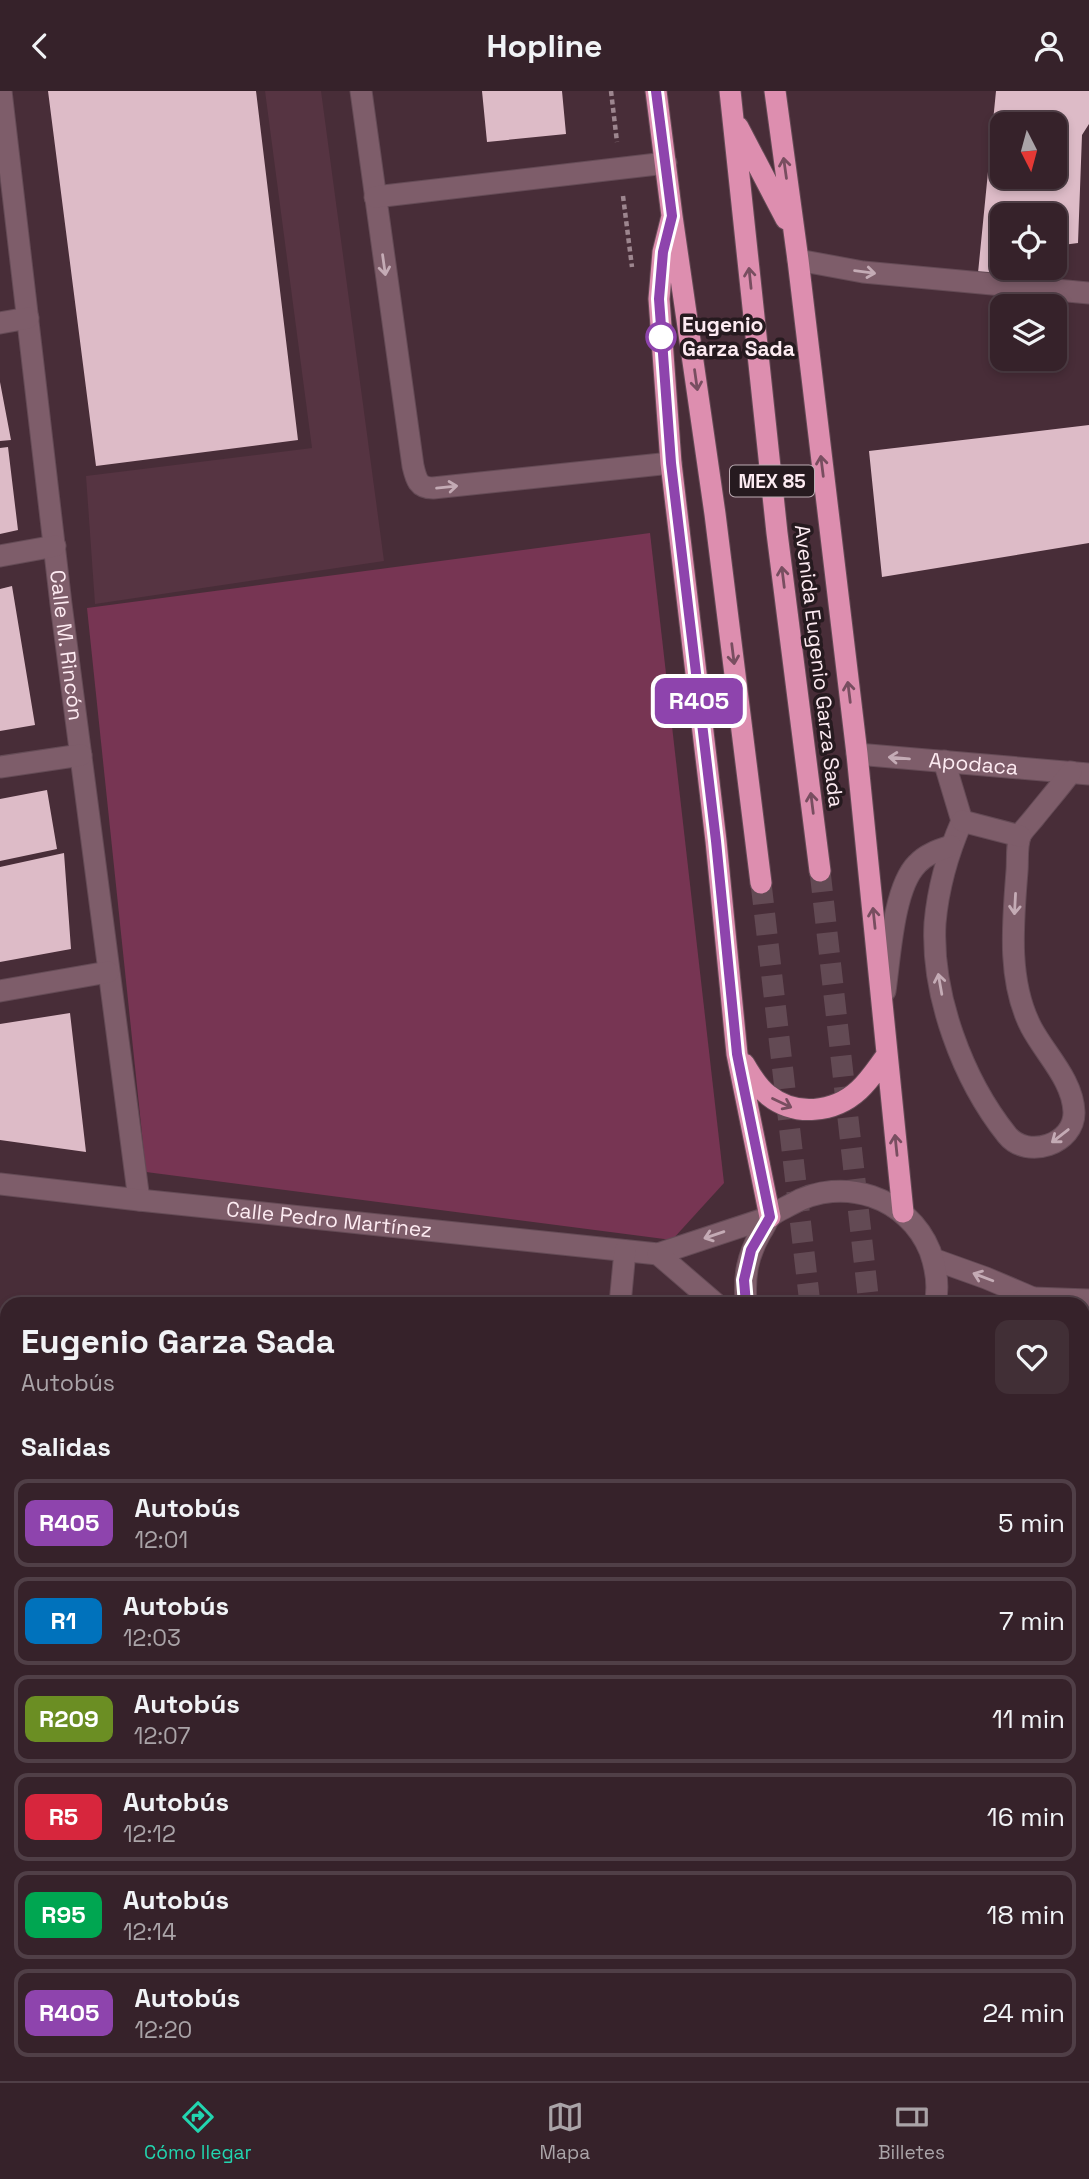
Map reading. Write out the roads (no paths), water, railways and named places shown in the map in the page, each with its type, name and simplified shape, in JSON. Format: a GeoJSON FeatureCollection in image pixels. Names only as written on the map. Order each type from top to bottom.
{"type":"FeatureCollection","features":[{"type":"Feature","properties":{"kind":"highway","name":"MEX 85"},"geometry":{"type":"LineString","coordinates":[[656,91],[715,514],[761,883]]}},
{"type":"Feature","properties":{"kind":"highway","name":"Avenida Eugenio Garza Sada"},"geometry":{"type":"LineString","coordinates":[[730,91],[777,533],[820,871]]}},
{"type":"Feature","properties":{"kind":"highway"},"geometry":{"type":"LineString","coordinates":[[775,91],[857,754],[903,1212]]}},
{"type":"Feature","properties":{"kind":"highway"},"geometry":{"type":"LineString","coordinates":[[732,116],[794,233]]}},
{"type":"Feature","properties":{"kind":"highway"},"geometry":{"type":"LineString","coordinates":[[672,216],[663,252],[659,299],[671,463],[716,841],[737,1054],[770,1217]]}},
{"type":"Feature","properties":{"kind":"highway"},"geometry":{"type":"LineString","coordinates":[[737,1054],[767,1095],[793,1108],[808,1110],[830,1107],[843,1101],[858,1090],[887,1055]]}},
{"type":"Feature","properties":{"kind":"street"},"geometry":{"type":"LineString","coordinates":[[361,91],[413,466],[418,484],[433,488],[671,463]]}},
{"type":"Feature","properties":{"kind":"street","name":"Calle M. Rincón"},"geometry":{"type":"LineString","coordinates":[[1,102],[108,972],[139,1201]]}},
{"type":"Feature","properties":{"kind":"street"},"geometry":{"type":"LineString","coordinates":[[375,197],[666,163]]}},
{"type":"Feature","properties":{"kind":"street"},"geometry":{"type":"LineString","coordinates":[[798,260],[863,272],[1089,293]]}},
{"type":"Feature","properties":{"kind":"street"},"geometry":{"type":"LineString","coordinates":[[0,323],[27,318]]}},
{"type":"Feature","properties":{"kind":"street"},"geometry":{"type":"LineString","coordinates":[[0,556],[55,546]]}},
{"type":"Feature","properties":{"kind":"street","name":"Apodaca"},"geometry":{"type":"LineString","coordinates":[[857,754],[1080,773]]}},
{"type":"Feature","properties":{"kind":"street"},"geometry":{"type":"LineString","coordinates":[[0,767],[81,755]]}},
{"type":"Feature","properties":{"kind":"street"},"geometry":{"type":"LineString","coordinates":[[944,761],[962,821],[951,846],[935,922],[935,952],[940,989],[972,1082],[988,1112],[1010,1139],[1023,1146],[1040,1147],[1057,1141],[1073,1122],[1074,1110],[1063,1079],[1032,1028],[1017,987],[1014,939],[1020,836],[1080,773]]}},
{"type":"Feature","properties":{"kind":"street"},"geometry":{"type":"LineString","coordinates":[[962,821],[1020,836]]}},
{"type":"Feature","properties":{"kind":"street"},"geometry":{"type":"LineString","coordinates":[[883,1007],[903,885],[918,862],[951,846]]}},
{"type":"Feature","properties":{"kind":"street"},"geometry":{"type":"LineString","coordinates":[[0,991],[108,972]]}},
{"type":"Feature","properties":{"kind":"street","name":"Calle Pedro Martínez"},"geometry":{"type":"LineString","coordinates":[[0,1184],[139,1201],[658,1254],[770,1217],[801,1199],[827,1191],[854,1191],[880,1198],[903,1212]]}},
{"type":"Feature","properties":{"kind":"street"},"geometry":{"type":"LineString","coordinates":[[903,1212],[923,1235],[933,1259],[937,1297]]}},
{"type":"Feature","properties":{"kind":"street"},"geometry":{"type":"LineString","coordinates":[[745,1297],[744,1280],[751,1250],[770,1217]]}},
{"type":"Feature","properties":{"kind":"street"},"geometry":{"type":"LineString","coordinates":[[621,1297],[625,1251]]}},
{"type":"Feature","properties":{"kind":"street"},"geometry":{"type":"LineString","coordinates":[[658,1254],[708,1297]]}},
{"type":"Feature","properties":{"kind":"street"},"geometry":{"type":"LineString","coordinates":[[933,1259],[1031,1297]]}},
{"type":"Feature","properties":{"kind":"tunnel"},"geometry":{"type":"LineString","coordinates":[[820,871],[868,1297]]}},
{"type":"Feature","properties":{"kind":"tunnel"},"geometry":{"type":"LineString","coordinates":[[761,883],[809,1297]]}},
{"type":"Feature","properties":{"kind":"place","name":"Eugenio Garza Sada"},"geometry":{"type":"Point","coordinates":[661,337]}}]}
